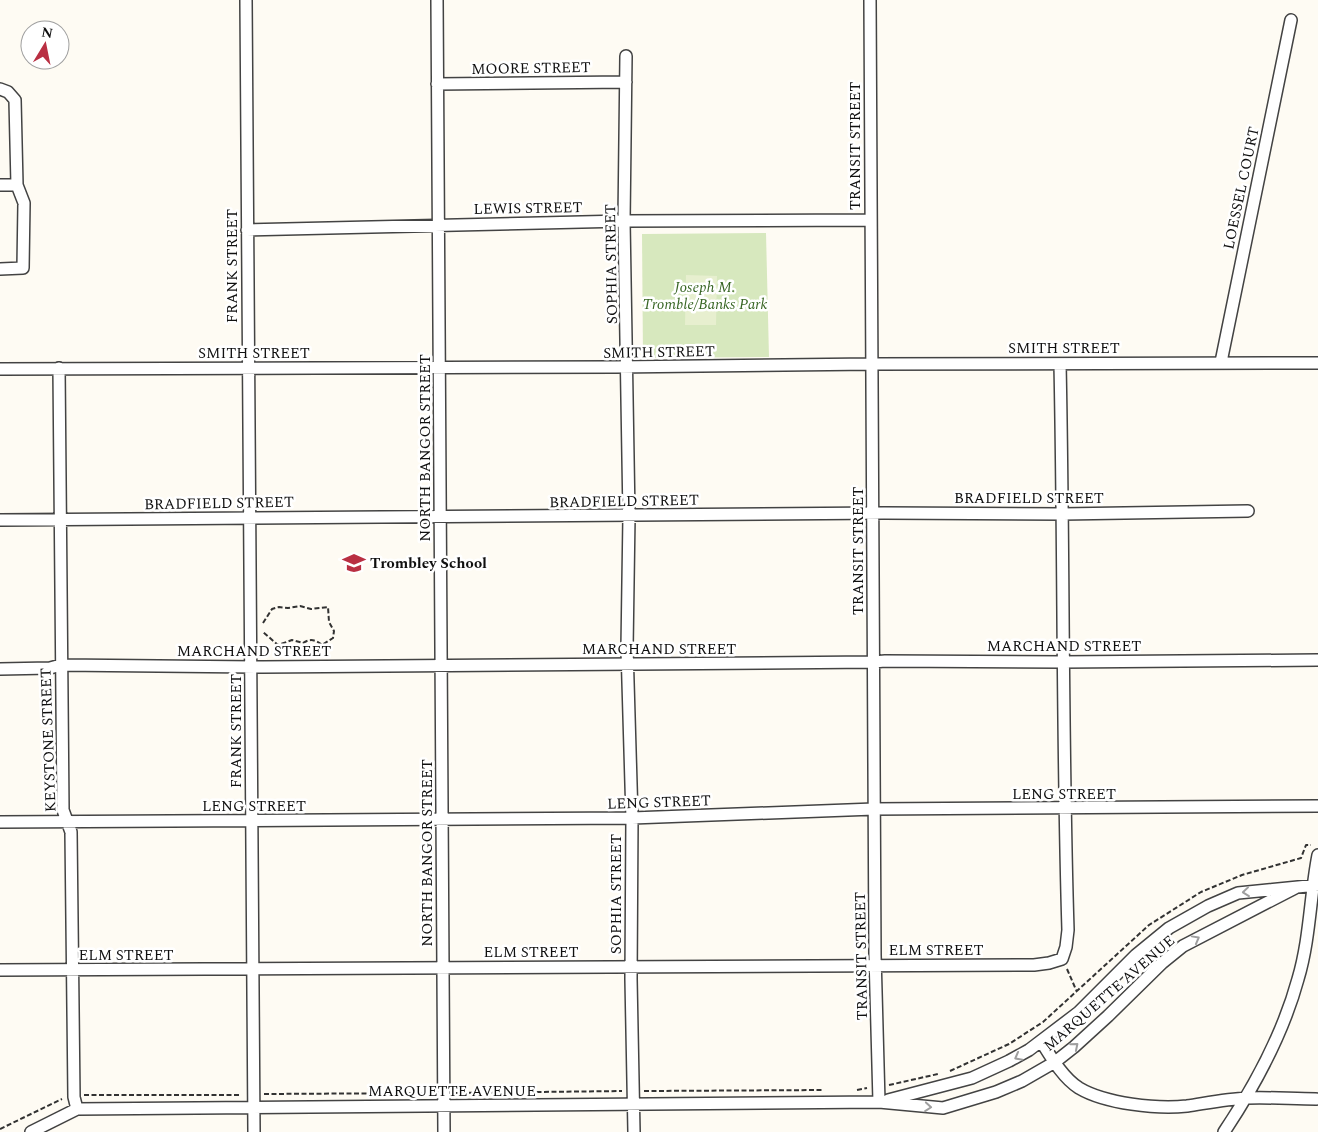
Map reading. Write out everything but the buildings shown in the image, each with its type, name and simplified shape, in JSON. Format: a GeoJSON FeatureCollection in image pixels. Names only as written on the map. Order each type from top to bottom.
{"type":"FeatureCollection","features":[{"type":"Feature","properties":{"kind":"street","name":"FRANK STREET"},"geometry":{"type":"LineString","coordinates":[[246,0],[247,369],[254,1132]]}},
{"type":"Feature","properties":{"kind":"street","name":"NORTH BANGOR STREET"},"geometry":{"type":"LineString","coordinates":[[437,0],[444,1132]]}},
{"type":"Feature","properties":{"kind":"street","name":"TRANSIT STREET"},"geometry":{"type":"LineString","coordinates":[[870,0],[874,809],[879,1102]]}},
{"type":"Feature","properties":{"kind":"street","name":"LOESSEL COURT"},"geometry":{"type":"LineString","coordinates":[[1221,362],[1291,20]]}},
{"type":"Feature","properties":{"kind":"street","name":"SOPHIA STREET"},"geometry":{"type":"LineString","coordinates":[[626,56],[624,221],[629,516],[628,664],[632,818],[631,966],[634,1132]]}},
{"type":"Feature","properties":{"kind":"street","name":"MOORE STREET"},"geometry":{"type":"LineString","coordinates":[[438,84],[626,82]]}},
{"type":"Feature","properties":{"kind":"street"},"geometry":{"type":"LineString","coordinates":[[0,89],[12,95],[16,105],[17,185],[24,203],[23,266],[20,269],[0,268]]}},
{"type":"Feature","properties":{"kind":"street"},"geometry":{"type":"LineString","coordinates":[[0,186],[17,185]]}},
{"type":"Feature","properties":{"kind":"street","name":"LEWIS STREET"},"geometry":{"type":"LineString","coordinates":[[247,230],[624,221],[870,220]]}},
{"type":"Feature","properties":{"kind":"street","name":"SMITH STREET"},"geometry":{"type":"LineString","coordinates":[[0,369],[1318,363]]}},
{"type":"Feature","properties":{"kind":"street"},"geometry":{"type":"LineString","coordinates":[[1060,364],[1063,514],[1064,809],[1068,930],[1062,959]]}},
{"type":"Feature","properties":{"kind":"street","name":"KEYSTONE STREET"},"geometry":{"type":"LineString","coordinates":[[59,368],[63,810],[71,832],[74,1097],[78,1109]]}},
{"type":"Feature","properties":{"kind":"street","name":"BRADFIELD STREET"},"geometry":{"type":"LineString","coordinates":[[0,520],[872,513],[1063,514],[1248,511]]}},
{"type":"Feature","properties":{"kind":"street","name":"MARCHAND STREET"},"geometry":{"type":"LineString","coordinates":[[0,669],[50,668],[61,665],[440,666],[884,661],[1318,660]]}},
{"type":"Feature","properties":{"kind":"street","name":"LENG STREET"},"geometry":{"type":"LineString","coordinates":[[0,822],[632,818],[874,809],[1318,806]]}},
{"type":"Feature","properties":{"kind":"street"},"geometry":{"type":"LineString","coordinates":[[1224,1132],[1247,1098],[1282,1030],[1299,977],[1315,885],[1315,850]]}},
{"type":"Feature","properties":{"kind":"street","name":"MARQUETTE AVENUE"},"geometry":{"type":"LineString","coordinates":[[879,1102],[972,1078],[1029,1050],[1079,1012],[1136,955],[1169,928],[1187,917],[1238,893],[1315,885]]}},
{"type":"Feature","properties":{"kind":"street","name":"MARQUETTE AVENUE"},"geometry":{"type":"LineString","coordinates":[[31,1132],[78,1109],[879,1102],[942,1108],[996,1092],[1022,1081],[1055,1062],[1092,1031],[1162,962],[1183,946],[1295,888]]}},
{"type":"Feature","properties":{"kind":"street","name":"ELM STREET"},"geometry":{"type":"LineString","coordinates":[[0,970],[1049,964],[1062,959]]}},
{"type":"Feature","properties":{"kind":"street"},"geometry":{"type":"LineString","coordinates":[[1041,1041],[1055,1062],[1079,1088],[1098,1096],[1130,1105],[1184,1106],[1247,1098],[1316,1099]]}},
{"type":"Feature","properties":{"kind":"path"},"geometry":{"type":"LineString","coordinates":[[263,623],[272,610],[279,607],[300,606],[311,609],[328,607],[329,622],[334,631],[333,638],[322,645],[316,640],[307,640],[303,643],[292,640],[278,645],[263,632]]}},
{"type":"Feature","properties":{"kind":"path"},"geometry":{"type":"LineString","coordinates":[[857,1090],[900,1083],[951,1071],[1009,1044],[1043,1022],[1150,925],[1201,892],[1242,875],[1301,858],[1306,845],[1315,850]]}},
{"type":"Feature","properties":{"kind":"path"},"geometry":{"type":"LineString","coordinates":[[1062,959],[1077,992]]}},
{"type":"Feature","properties":{"kind":"path"},"geometry":{"type":"LineString","coordinates":[[0,1130],[61,1100],[84,1095],[828,1090]]}},
{"type":"Feature","properties":{"kind":"green space","name":"Joseph M. Tromble/Banks Park"},"geometry":{"type":"Polygon","coordinates":[[[766,233],[769,357],[643,358],[642,234],[766,233]]]}},
{"type":"Feature","properties":{"kind":"green space"},"geometry":{"type":"Polygon","coordinates":[[[686,275],[717,276],[716,325],[685,325],[686,275]]]}},
{"type":"Feature","properties":{"kind":"place","name":"Trombley School"},"geometry":{"type":"Point","coordinates":[354,563]}}]}
